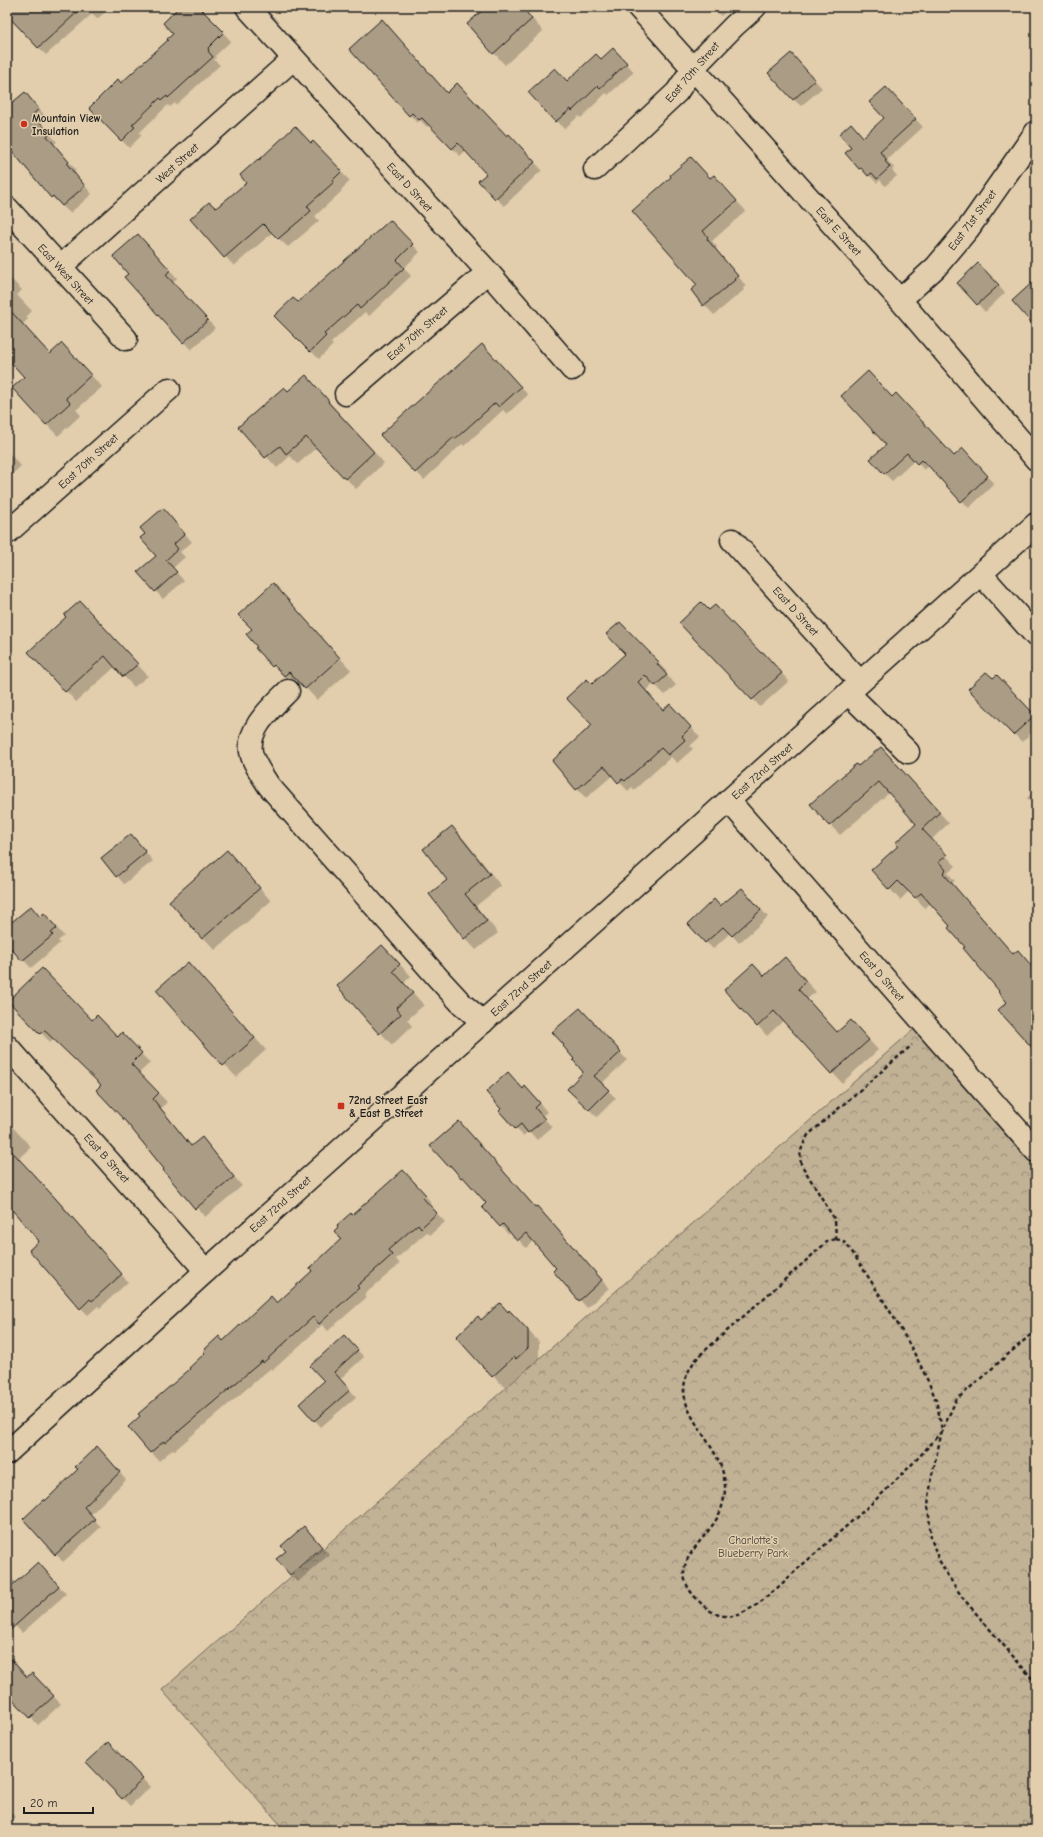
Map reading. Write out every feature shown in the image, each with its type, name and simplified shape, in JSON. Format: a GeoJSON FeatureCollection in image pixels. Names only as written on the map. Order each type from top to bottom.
{"type":"FeatureCollection","features":[{"type":"Feature","properties":{"kind":"street","name":"East D Street"},"geometry":{"type":"LineString","coordinates":[[247,7],[488,272],[572,369]]}},
{"type":"Feature","properties":{"kind":"street","name":"East E Street"},"geometry":{"type":"LineString","coordinates":[[638,7],[900,300],[1036,459]]}},
{"type":"Feature","properties":{"kind":"street","name":"East 70th Street"},"geometry":{"type":"LineString","coordinates":[[595,169],[676,92],[693,68],[755,7]]}},
{"type":"Feature","properties":{"kind":"street","name":"West Street"},"geometry":{"type":"LineString","coordinates":[[60,267],[293,59]]}},
{"type":"Feature","properties":{"kind":"street","name":"East 71st Street"},"geometry":{"type":"LineString","coordinates":[[900,300],[936,267],[968,229],[1036,132]]}},
{"type":"Feature","properties":{"kind":"street","name":"East West Street"},"geometry":{"type":"LineString","coordinates":[[7,208],[126,339]]}},
{"type":"Feature","properties":{"kind":"street","name":"East 70th Street"},"geometry":{"type":"LineString","coordinates":[[346,394],[488,272]]}},
{"type":"Feature","properties":{"kind":"street","name":"East 70th Street"},"geometry":{"type":"LineString","coordinates":[[7,533],[169,389]]}},
{"type":"Feature","properties":{"kind":"street","name":"East 72nd Street"},"geometry":{"type":"LineString","coordinates":[[7,1453],[206,1271],[1036,524]]}},
{"type":"Feature","properties":{"kind":"street","name":"East D Street"},"geometry":{"type":"LineString","coordinates":[[732,540],[908,752]]}},
{"type":"Feature","properties":{"kind":"street"},"geometry":{"type":"LineString","coordinates":[[981,574],[1036,636]]}},
{"type":"Feature","properties":{"kind":"street"},"geometry":{"type":"LineString","coordinates":[[288,691],[265,714],[253,734],[252,755],[260,773],[274,792],[444,984],[462,1004],[483,1022]]}},
{"type":"Feature","properties":{"kind":"street","name":"East D Street"},"geometry":{"type":"LineString","coordinates":[[729,801],[1036,1151]]}},
{"type":"Feature","properties":{"kind":"street","name":"East B Street"},"geometry":{"type":"LineString","coordinates":[[7,1046],[206,1271]]}},
{"type":"Feature","properties":{"kind":"path"},"geometry":{"type":"LineString","coordinates":[[836,1239],[835,1220],[801,1164],[799,1154],[802,1147],[808,1135],[929,1030]]}},
{"type":"Feature","properties":{"kind":"path"},"geometry":{"type":"LineString","coordinates":[[836,1239],[843,1241],[851,1250],[890,1310],[915,1355],[935,1397],[942,1431],[866,1509],[759,1602],[743,1613],[735,1616],[724,1616],[714,1613],[703,1606],[689,1589],[683,1572],[686,1562],[720,1512],[725,1489],[724,1476],[716,1453],[694,1420],[688,1408],[684,1386],[687,1373],[692,1364],[700,1355],[828,1241],[836,1239]]}},
{"type":"Feature","properties":{"kind":"path"},"geometry":{"type":"LineString","coordinates":[[1036,1330],[956,1400],[942,1431],[932,1475],[928,1505],[932,1538],[938,1558],[962,1597],[1036,1683]]}},
{"type":"Feature","properties":{"kind":"path"},"geometry":{"type":"LineString","coordinates":[[1025,1830],[1036,1821]]}},
{"type":"Feature","properties":{"kind":"green space","name":"Charlotte's Blueberry Park"},"geometry":{"type":"Polygon","coordinates":[[[922,1022],[1036,1151],[1036,1830],[285,1830],[162,1690],[922,1022]]]}},
{"type":"Feature","properties":{"kind":"building"},"geometry":{"type":"Polygon","coordinates":[[[7,7],[83,7],[38,48],[7,15],[7,7]]]}},
{"type":"Feature","properties":{"kind":"building"},"geometry":{"type":"Polygon","coordinates":[[[179,7],[199,7],[224,32],[208,48],[208,51],[213,57],[168,98],[167,96],[162,100],[160,98],[132,125],[135,127],[121,141],[89,108],[118,79],[121,83],[168,40],[167,39],[173,34],[163,23],[179,7]]]}},
{"type":"Feature","properties":{"kind":"building"},"geometry":{"type":"Polygon","coordinates":[[[486,7],[522,7],[532,19],[493,54],[467,24],[486,7]]]}},
{"type":"Feature","properties":{"kind":"building"},"geometry":{"type":"Polygon","coordinates":[[[382,19],[447,93],[457,83],[507,136],[509,134],[535,162],[495,199],[478,181],[486,174],[458,143],[452,149],[422,118],[419,120],[412,113],[409,116],[349,49],[382,19]]]}},
{"type":"Feature","properties":{"kind":"building"},"geometry":{"type":"Polygon","coordinates":[[[613,48],[627,63],[600,88],[598,86],[572,111],[571,109],[555,122],[528,92],[555,68],[567,81],[596,54],[601,59],[613,48]]]}},
{"type":"Feature","properties":{"kind":"building"},"geometry":{"type":"Polygon","coordinates":[[[791,53],[815,80],[793,100],[768,73],[791,53]]]}},
{"type":"Feature","properties":{"kind":"building"},"geometry":{"type":"Polygon","coordinates":[[[886,87],[916,119],[880,152],[887,160],[885,161],[890,167],[877,179],[872,173],[868,176],[861,168],[859,169],[845,153],[851,148],[839,134],[851,123],[863,137],[884,118],[869,102],[886,87]]]}},
{"type":"Feature","properties":{"kind":"building"},"geometry":{"type":"Polygon","coordinates":[[[25,92],[39,109],[33,114],[50,134],[47,136],[69,162],[67,164],[85,186],[62,206],[53,196],[51,198],[7,145],[7,107],[25,92]]]}},
{"type":"Feature","properties":{"kind":"building"},"geometry":{"type":"Polygon","coordinates":[[[295,126],[311,143],[313,141],[342,171],[333,180],[334,182],[307,206],[311,211],[278,239],[263,224],[224,258],[190,219],[209,202],[216,208],[246,183],[240,175],[258,159],[259,160],[295,126]]]}},
{"type":"Feature","properties":{"kind":"building"},"geometry":{"type":"Polygon","coordinates":[[[691,157],[710,178],[714,175],[737,201],[703,231],[708,237],[707,239],[738,276],[703,306],[691,290],[697,285],[632,211],[671,177],[670,175],[691,157]]]}},
{"type":"Feature","properties":{"kind":"building"},"geometry":{"type":"Polygon","coordinates":[[[390,220],[413,244],[397,260],[404,268],[360,309],[357,305],[324,334],[326,336],[310,352],[274,316],[293,298],[298,302],[390,220]]]}},
{"type":"Feature","properties":{"kind":"building"},"geometry":{"type":"Polygon","coordinates":[[[138,234],[170,270],[166,275],[208,320],[183,343],[124,277],[128,274],[113,256],[138,234]]]}},
{"type":"Feature","properties":{"kind":"building"},"geometry":{"type":"Polygon","coordinates":[[[978,263],[999,285],[977,305],[957,283],[978,263]]]}},
{"type":"Feature","properties":{"kind":"building"},"geometry":{"type":"Polygon","coordinates":[[[1036,279],[1036,328],[1012,301],[1036,279]]]}},
{"type":"Feature","properties":{"kind":"building"},"geometry":{"type":"Polygon","coordinates":[[[7,307],[50,354],[62,343],[91,375],[66,398],[70,403],[46,425],[12,388],[24,377],[7,358],[7,307]]]}},
{"type":"Feature","properties":{"kind":"building"},"geometry":{"type":"Polygon","coordinates":[[[482,344],[521,387],[499,407],[495,403],[455,439],[454,437],[415,473],[380,435],[482,344]]]}},
{"type":"Feature","properties":{"kind":"building"},"geometry":{"type":"Polygon","coordinates":[[[868,371],[892,397],[896,393],[954,456],[963,448],[988,476],[961,502],[924,461],[923,462],[921,460],[917,464],[907,453],[884,474],[870,459],[886,445],[841,396],[868,371]]]}},
{"type":"Feature","properties":{"kind":"building"},"geometry":{"type":"Polygon","coordinates":[[[306,375],[329,401],[328,402],[374,452],[345,479],[306,437],[286,454],[280,446],[265,458],[238,427],[284,387],[288,391],[306,375]]]}},
{"type":"Feature","properties":{"kind":"building"},"geometry":{"type":"Polygon","coordinates":[[[163,508],[185,534],[174,544],[178,549],[166,560],[177,572],[155,592],[137,572],[156,556],[140,538],[145,534],[140,528],[163,508]]]}},
{"type":"Feature","properties":{"kind":"building"},"geometry":{"type":"Polygon","coordinates":[[[273,583],[340,658],[305,689],[289,672],[284,676],[274,665],[272,667],[255,648],[257,647],[246,634],[252,629],[238,615],[273,583]]]}},
{"type":"Feature","properties":{"kind":"building"},"geometry":{"type":"Polygon","coordinates":[[[80,601],[138,664],[123,677],[105,656],[65,692],[28,652],[66,617],[64,615],[80,601]]]}},
{"type":"Feature","properties":{"kind":"building"},"geometry":{"type":"Polygon","coordinates":[[[701,602],[709,610],[715,605],[761,653],[763,652],[782,673],[752,700],[679,623],[701,602]]]}},
{"type":"Feature","properties":{"kind":"building"},"geometry":{"type":"Polygon","coordinates":[[[620,622],[659,662],[657,664],[667,675],[655,686],[645,675],[638,682],[663,710],[670,704],[691,727],[682,736],[685,740],[668,755],[661,748],[625,781],[622,779],[618,783],[604,766],[576,790],[552,761],[592,725],[566,698],[587,679],[592,684],[625,654],[606,634],[620,622]]]}},
{"type":"Feature","properties":{"kind":"building"},"geometry":{"type":"Polygon","coordinates":[[[986,672],[993,678],[997,675],[1035,715],[1013,735],[968,689],[986,672]]]}},
{"type":"Feature","properties":{"kind":"building"},"geometry":{"type":"Polygon","coordinates":[[[881,747],[940,812],[922,829],[947,855],[939,862],[946,870],[943,873],[1013,954],[1018,950],[1036,971],[1036,1052],[998,1010],[1007,1002],[963,948],[965,947],[948,928],[950,926],[921,893],[915,898],[898,881],[889,890],[871,870],[898,846],[895,843],[916,824],[879,782],[829,826],[810,804],[856,764],[858,766],[881,747]]]}},
{"type":"Feature","properties":{"kind":"building"},"geometry":{"type":"Polygon","coordinates":[[[452,826],[490,874],[465,894],[487,921],[464,939],[429,894],[447,880],[423,849],[452,826]]]}},
{"type":"Feature","properties":{"kind":"building"},"geometry":{"type":"Polygon","coordinates":[[[131,834],[146,852],[116,877],[101,858],[131,834]]]}},
{"type":"Feature","properties":{"kind":"building"},"geometry":{"type":"Polygon","coordinates":[[[227,850],[260,888],[202,939],[169,901],[227,850]]]}},
{"type":"Feature","properties":{"kind":"building"},"geometry":{"type":"Polygon","coordinates":[[[742,888],[761,910],[732,936],[723,927],[705,943],[688,924],[714,899],[720,906],[742,888]]]}},
{"type":"Feature","properties":{"kind":"building"},"geometry":{"type":"Polygon","coordinates":[[[31,906],[40,917],[44,913],[57,928],[51,933],[53,935],[22,961],[7,944],[7,926],[31,906]]]}},
{"type":"Feature","properties":{"kind":"building"},"geometry":{"type":"Polygon","coordinates":[[[382,945],[400,964],[393,971],[413,993],[396,1008],[401,1014],[379,1034],[337,986],[382,945]]]}},
{"type":"Feature","properties":{"kind":"building"},"geometry":{"type":"Polygon","coordinates":[[[785,957],[806,981],[798,989],[837,1032],[851,1020],[869,1040],[831,1074],[774,1011],[757,1027],[724,990],[753,964],[764,976],[785,957]]]}},
{"type":"Feature","properties":{"kind":"building"},"geometry":{"type":"Polygon","coordinates":[[[188,962],[255,1038],[223,1066],[156,990],[188,962]]]}},
{"type":"Feature","properties":{"kind":"building"},"geometry":{"type":"Polygon","coordinates":[[[42,968],[92,1020],[97,1015],[118,1037],[122,1032],[142,1053],[131,1064],[159,1093],[153,1099],[191,1146],[202,1137],[234,1177],[195,1209],[127,1123],[96,1090],[101,1085],[44,1030],[40,1034],[8,1001],[42,968]]]}},
{"type":"Feature","properties":{"kind":"building"},"geometry":{"type":"Polygon","coordinates":[[[580,1008],[621,1052],[594,1076],[609,1090],[589,1110],[567,1089],[583,1072],[563,1046],[564,1045],[552,1032],[580,1008]]]}},
{"type":"Feature","properties":{"kind":"building"},"geometry":{"type":"Polygon","coordinates":[[[508,1072],[523,1089],[525,1086],[540,1103],[535,1108],[545,1119],[528,1133],[521,1124],[515,1129],[499,1111],[501,1109],[486,1092],[508,1072]]]}},
{"type":"Feature","properties":{"kind":"building"},"geometry":{"type":"Polygon","coordinates":[[[459,1121],[602,1280],[579,1301],[553,1271],[556,1268],[526,1233],[517,1241],[503,1224],[500,1227],[482,1207],[486,1203],[463,1177],[461,1178],[450,1165],[448,1166],[430,1146],[459,1121]]]}},
{"type":"Feature","properties":{"kind":"building"},"geometry":{"type":"Polygon","coordinates":[[[7,1146],[122,1274],[92,1301],[90,1299],[80,1309],[29,1250],[39,1241],[7,1204],[7,1146]]]}},
{"type":"Feature","properties":{"kind":"building"},"geometry":{"type":"Polygon","coordinates":[[[403,1170],[426,1195],[423,1198],[437,1213],[421,1228],[418,1224],[388,1250],[392,1255],[357,1286],[359,1288],[319,1324],[313,1317],[263,1363],[262,1361],[165,1443],[164,1441],[150,1453],[128,1427],[140,1416],[138,1414],[190,1369],[189,1368],[205,1353],[203,1351],[219,1336],[223,1341],[271,1296],[277,1303],[312,1271],[310,1268],[341,1239],[334,1231],[338,1227],[337,1225],[351,1213],[352,1215],[403,1170]]]}},
{"type":"Feature","properties":{"kind":"building"},"geometry":{"type":"Polygon","coordinates":[[[500,1303],[508,1312],[509,1310],[528,1330],[528,1348],[516,1359],[514,1357],[492,1377],[456,1337],[478,1316],[481,1320],[500,1303]]]}},
{"type":"Feature","properties":{"kind":"building"},"geometry":{"type":"Polygon","coordinates":[[[344,1335],[358,1350],[334,1372],[350,1390],[314,1421],[299,1404],[324,1381],[310,1366],[344,1335]]]}},
{"type":"Feature","properties":{"kind":"building"},"geometry":{"type":"Polygon","coordinates":[[[97,1446],[120,1472],[84,1507],[95,1519],[55,1555],[23,1519],[44,1499],[45,1501],[78,1469],[75,1467],[97,1446]]]}},
{"type":"Feature","properties":{"kind":"building"},"geometry":{"type":"Polygon","coordinates":[[[304,1526],[322,1547],[290,1575],[276,1559],[286,1551],[281,1546],[304,1526]]]}},
{"type":"Feature","properties":{"kind":"building"},"geometry":{"type":"Polygon","coordinates":[[[38,1562],[59,1586],[7,1633],[7,1590],[38,1562]]]}},
{"type":"Feature","properties":{"kind":"building"},"geometry":{"type":"Polygon","coordinates":[[[7,1655],[27,1677],[32,1673],[54,1696],[30,1718],[7,1693],[7,1655]]]}},
{"type":"Feature","properties":{"kind":"building"},"geometry":{"type":"Polygon","coordinates":[[[108,1742],[143,1779],[122,1799],[86,1762],[108,1742]]]}},
{"type":"Feature","properties":{"kind":"place","name":"Mountain View Insulation"},"geometry":{"type":"Point","coordinates":[24,124]}},
{"type":"Feature","properties":{"kind":"place","name":"72nd Street East & East B Street"},"geometry":{"type":"Point","coordinates":[341,1106]}}]}
